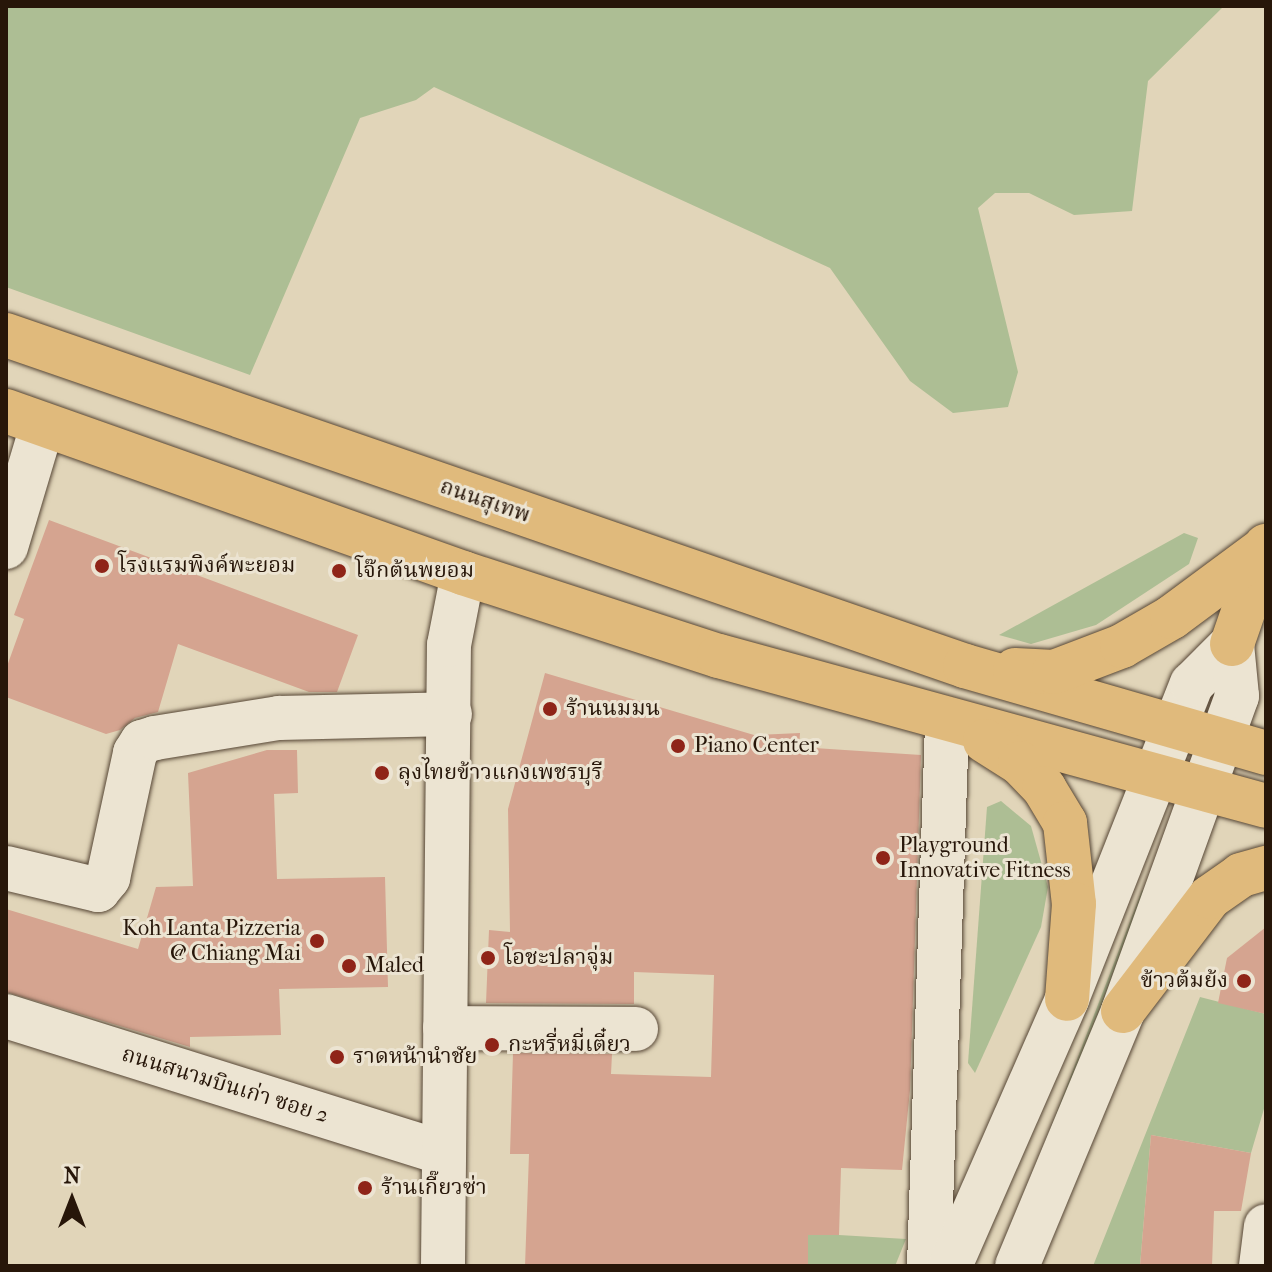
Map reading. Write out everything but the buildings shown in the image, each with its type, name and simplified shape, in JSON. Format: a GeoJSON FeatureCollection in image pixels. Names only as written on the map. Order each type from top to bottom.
{"type":"FeatureCollection","features":[{"type":"Feature","properties":{"kind":"main road","name":"ถนนสุเทพ"},"geometry":{"type":"LineString","coordinates":[[6,335],[965,666]]}},
{"type":"Feature","properties":{"kind":"main road"},"geometry":{"type":"LineString","coordinates":[[24,418],[463,573],[719,656],[953,723],[1266,806]]}},
{"type":"Feature","properties":{"kind":"main road"},"geometry":{"type":"LineString","coordinates":[[965,666],[1054,672],[1095,657],[1172,617],[1266,549]]}},
{"type":"Feature","properties":{"kind":"main road"},"geometry":{"type":"LineString","coordinates":[[1232,644],[1266,549]]}},
{"type":"Feature","properties":{"kind":"main road"},"geometry":{"type":"LineString","coordinates":[[965,666],[1266,753]]}},
{"type":"Feature","properties":{"kind":"main road"},"geometry":{"type":"LineString","coordinates":[[953,723],[1020,763],[1044,788],[1065,823],[1074,904],[1067,999]]}},
{"type":"Feature","properties":{"kind":"main road"},"geometry":{"type":"LineString","coordinates":[[1123,1011],[1210,897],[1241,875],[1266,868]]}},
{"type":"Feature","properties":{"kind":"street"},"geometry":{"type":"LineString","coordinates":[[6,547],[24,418]]}},
{"type":"Feature","properties":{"kind":"street"},"geometry":{"type":"LineString","coordinates":[[443,1266],[449,645],[463,573]]}},
{"type":"Feature","properties":{"kind":"street"},"geometry":{"type":"LineString","coordinates":[[950,1266],[1067,999],[1192,684],[1232,644]]}},
{"type":"Feature","properties":{"kind":"street"},"geometry":{"type":"LineString","coordinates":[[1017,1266],[1123,1011],[1237,696],[1232,644]]}},
{"type":"Feature","properties":{"kind":"street"},"geometry":{"type":"LineString","coordinates":[[6,868],[98,890],[108,878],[135,753],[142,742],[279,718],[450,714]]}},
{"type":"Feature","properties":{"kind":"street"},"geometry":{"type":"LineString","coordinates":[[929,1266],[953,723]]}},
{"type":"Feature","properties":{"kind":"street","name":"ถนนสนามบินเก่า ซอย 2"},"geometry":{"type":"LineString","coordinates":[[6,1016],[443,1153]]}},
{"type":"Feature","properties":{"kind":"street"},"geometry":{"type":"LineString","coordinates":[[445,1028],[636,1029]]}},
{"type":"Feature","properties":{"kind":"street"},"geometry":{"type":"LineString","coordinates":[[1261,1266],[1266,1226]]}},
{"type":"Feature","properties":{"kind":"green space"},"geometry":{"type":"Polygon","coordinates":[[[6,6],[1224,6],[1148,81],[1132,211],[1074,215],[1029,193],[995,193],[978,208],[1018,372],[1008,407],[953,413],[910,381],[830,268],[434,87],[416,100],[360,118],[250,375],[6,287],[6,6]]]}},
{"type":"Feature","properties":{"kind":"green space"},"geometry":{"type":"Polygon","coordinates":[[[1184,533],[1198,538],[1189,564],[1096,625],[1031,644],[999,635],[1184,533]]]}},
{"type":"Feature","properties":{"kind":"green space"},"geometry":{"type":"Polygon","coordinates":[[[1001,801],[1031,826],[1048,887],[1041,927],[975,1073],[968,1063],[987,807],[1001,801]]]}},
{"type":"Feature","properties":{"kind":"green space"},"geometry":{"type":"Polygon","coordinates":[[[1142,890],[1155,895],[1013,1266],[998,1266],[1142,890]]]}},
{"type":"Feature","properties":{"kind":"green space"},"geometry":{"type":"Polygon","coordinates":[[[1200,997],[1266,1014],[1266,1102],[1251,1153],[1151,1135],[1140,1266],[1093,1266],[1200,997]]]}},
{"type":"Feature","properties":{"kind":"green space"},"geometry":{"type":"Polygon","coordinates":[[[808,1235],[906,1239],[895,1266],[808,1266],[808,1235]]]}},
{"type":"Feature","properties":{"kind":"place","name":"โรงแรมพิงค์พะยอม"},"geometry":{"type":"Point","coordinates":[102,566]}},
{"type":"Feature","properties":{"kind":"place","name":"โจ๊กต้นพยอม"},"geometry":{"type":"Point","coordinates":[339,571]}},
{"type":"Feature","properties":{"kind":"place","name":"ร้านนมมน"},"geometry":{"type":"Point","coordinates":[550,709]}},
{"type":"Feature","properties":{"kind":"place","name":"Piano Center"},"geometry":{"type":"Point","coordinates":[678,746]}},
{"type":"Feature","properties":{"kind":"place","name":"ลุงไทยข้าวแกงเพชรบุรี"},"geometry":{"type":"Point","coordinates":[382,773]}},
{"type":"Feature","properties":{"kind":"place","name":"Playground Innovative Fitness"},"geometry":{"type":"Point","coordinates":[883,858]}},
{"type":"Feature","properties":{"kind":"place","name":"Koh Lanta Pizzeria @ Chiang Mai"},"geometry":{"type":"Point","coordinates":[317,941]}},
{"type":"Feature","properties":{"kind":"place","name":"โอชะปลาจุ่ม"},"geometry":{"type":"Point","coordinates":[488,958]}},
{"type":"Feature","properties":{"kind":"place","name":"Maled"},"geometry":{"type":"Point","coordinates":[349,966]}},
{"type":"Feature","properties":{"kind":"place","name":"ข้าวต้มย้ง"},"geometry":{"type":"Point","coordinates":[1244,981]}},
{"type":"Feature","properties":{"kind":"place","name":"กะหรี่หมี่เตี๋ยว"},"geometry":{"type":"Point","coordinates":[492,1045]}},
{"type":"Feature","properties":{"kind":"place","name":"ราดหน้านำชัย"},"geometry":{"type":"Point","coordinates":[337,1057]}},
{"type":"Feature","properties":{"kind":"place","name":"ร้านเกี๊ยวซ่า"},"geometry":{"type":"Point","coordinates":[365,1188]}}]}
